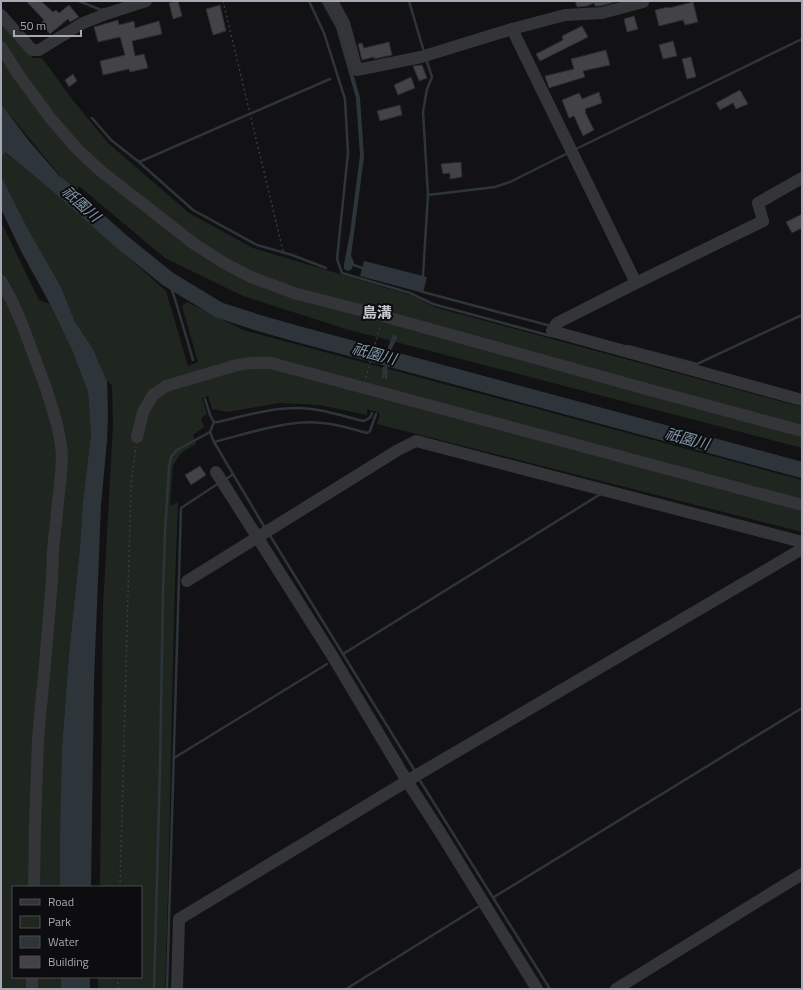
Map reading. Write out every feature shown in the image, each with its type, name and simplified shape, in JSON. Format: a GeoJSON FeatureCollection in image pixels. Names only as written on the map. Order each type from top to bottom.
{"type":"FeatureCollection","features":[{"type":"Feature","properties":{"kind":"street"},"geometry":{"type":"LineString","coordinates":[[1,15],[32,50],[39,50],[83,23],[146,1]]}},
{"type":"Feature","properties":{"kind":"street"},"geometry":{"type":"LineString","coordinates":[[332,1],[344,23],[357,70],[427,55],[512,29],[565,15],[602,12],[643,1]]}},
{"type":"Feature","properties":{"kind":"street"},"geometry":{"type":"LineString","coordinates":[[512,29],[636,283]]}},
{"type":"Feature","properties":{"kind":"street"},"geometry":{"type":"LineString","coordinates":[[1,48],[51,119],[78,150],[102,172],[193,244],[251,277],[294,293],[802,431]]}},
{"type":"Feature","properties":{"kind":"street"},"geometry":{"type":"LineString","coordinates":[[802,178],[758,203],[763,221],[636,283],[555,327],[802,400]]}},
{"type":"Feature","properties":{"kind":"street"},"geometry":{"type":"LineString","coordinates":[[1,281],[22,324],[46,388],[57,424],[62,456],[38,739],[34,827],[34,886]]}},
{"type":"Feature","properties":{"kind":"street"},"geometry":{"type":"LineString","coordinates":[[137,437],[143,412],[153,395],[166,386],[237,365],[271,363],[802,505]]}},
{"type":"Feature","properties":{"kind":"street"},"geometry":{"type":"LineString","coordinates":[[187,581],[398,450],[416,441],[802,542]]}},
{"type":"Feature","properties":{"kind":"street"},"geometry":{"type":"LineString","coordinates":[[216,472],[258,537],[407,781],[537,989]]}},
{"type":"Feature","properties":{"kind":"street"},"geometry":{"type":"LineString","coordinates":[[177,989],[180,919],[422,772],[802,549]]}},
{"type":"Feature","properties":{"kind":"street"},"geometry":{"type":"LineString","coordinates":[[616,989],[802,874]]}},
{"type":"Feature","properties":{"kind":"street"},"geometry":{"type":"LineString","coordinates":[[32,978],[32,989]]}},
{"type":"Feature","properties":{"kind":"path"},"geometry":{"type":"LineString","coordinates":[[223,1],[283,251]]}},
{"type":"Feature","properties":{"kind":"path"},"geometry":{"type":"LineString","coordinates":[[363,387],[383,316]]}},
{"type":"Feature","properties":{"kind":"path"},"geometry":{"type":"LineString","coordinates":[[120,886],[131,484],[137,437]]}},
{"type":"Feature","properties":{"kind":"path"},"geometry":{"type":"LineString","coordinates":[[118,978],[118,989]]}},
{"type":"Feature","properties":{"kind":"green space"},"geometry":{"type":"Polygon","coordinates":[[[1,19],[33,58],[42,58],[72,99],[108,143],[189,213],[253,248],[413,296],[434,307],[802,407],[802,448],[346,329],[243,296],[165,258],[79,186],[75,194],[1,104],[1,19]]]}},
{"type":"Feature","properties":{"kind":"green space"},"geometry":{"type":"Polygon","coordinates":[[[4,152],[31,173],[166,291],[188,366],[198,362],[182,306],[187,302],[243,330],[802,480],[802,532],[377,424],[380,413],[367,409],[367,415],[320,405],[279,403],[228,412],[212,409],[208,396],[202,398],[207,414],[201,418],[204,427],[193,435],[196,444],[181,453],[173,465],[170,506],[178,502],[165,989],[98,989],[98,978],[142,978],[142,886],[100,886],[103,608],[113,425],[112,385],[107,381],[93,349],[75,322],[61,287],[28,229],[1,176],[1,158],[4,152]]]}},
{"type":"Feature","properties":{"kind":"green space"},"geometry":{"type":"Polygon","coordinates":[[[1,222],[39,300],[50,304],[72,350],[88,392],[91,434],[83,501],[62,747],[78,886],[12,886],[12,978],[69,978],[68,989],[1,989],[1,222]]]}},
{"type":"Feature","properties":{"kind":"water"},"geometry":{"type":"Polygon","coordinates":[[[321,1],[327,1],[340,25],[360,98],[364,157],[351,256],[354,262],[352,269],[348,271],[344,269],[344,264],[350,233],[360,155],[356,98],[336,28],[321,1]]]}},
{"type":"Feature","properties":{"kind":"water"},"geometry":{"type":"Polygon","coordinates":[[[1,104],[29,141],[75,194],[69,205],[5,152],[1,158],[1,104]]]}},
{"type":"Feature","properties":{"kind":"water"},"geometry":{"type":"Polygon","coordinates":[[[1,176],[28,229],[61,287],[75,322],[93,349],[107,381],[107,441],[101,505],[94,680],[91,886],[60,886],[62,747],[83,501],[91,434],[88,392],[72,350],[1,209],[1,176]]]}},
{"type":"Feature","properties":{"kind":"water"},"geometry":{"type":"Polygon","coordinates":[[[364,261],[427,277],[423,293],[360,276],[364,261]]]}},
{"type":"Feature","properties":{"kind":"water"},"geometry":{"type":"Polygon","coordinates":[[[61,978],[90,978],[90,989],[61,989],[61,978]]]}},
{"type":"Feature","properties":{"kind":"building"},"geometry":{"type":"Polygon","coordinates":[[[26,1],[41,1],[53,12],[56,10],[59,13],[69,5],[79,17],[70,22],[68,19],[50,34],[41,23],[44,20],[26,1]]]}},
{"type":"Feature","properties":{"kind":"building"},"geometry":{"type":"Polygon","coordinates":[[[178,1],[182,16],[173,19],[169,3],[178,1]]]}},
{"type":"Feature","properties":{"kind":"building"},"geometry":{"type":"Polygon","coordinates":[[[575,1],[618,1],[601,6],[595,6],[594,3],[587,6],[577,7],[575,1]]]}},
{"type":"Feature","properties":{"kind":"building"},"geometry":{"type":"Polygon","coordinates":[[[693,2],[698,22],[685,25],[683,20],[659,26],[655,10],[693,2]]]}},
{"type":"Feature","properties":{"kind":"building"},"geometry":{"type":"Polygon","coordinates":[[[220,5],[226,31],[213,35],[206,9],[220,5]]]}},
{"type":"Feature","properties":{"kind":"building"},"geometry":{"type":"Polygon","coordinates":[[[634,16],[638,29],[627,32],[624,19],[634,16]]]}},
{"type":"Feature","properties":{"kind":"building"},"geometry":{"type":"Polygon","coordinates":[[[118,20],[119,25],[134,21],[135,28],[159,21],[162,34],[132,41],[135,56],[144,54],[148,68],[130,72],[129,69],[103,75],[100,61],[125,55],[120,37],[98,42],[94,27],[118,20]]]}},
{"type":"Feature","properties":{"kind":"building"},"geometry":{"type":"Polygon","coordinates":[[[582,26],[588,37],[540,61],[536,54],[563,40],[562,36],[582,26]]]}},
{"type":"Feature","properties":{"kind":"building"},"geometry":{"type":"Polygon","coordinates":[[[673,41],[677,56],[663,59],[659,45],[673,41]]]}},
{"type":"Feature","properties":{"kind":"building"},"geometry":{"type":"Polygon","coordinates":[[[389,42],[392,55],[362,60],[358,44],[362,43],[364,48],[389,42]]]}},
{"type":"Feature","properties":{"kind":"building"},"geometry":{"type":"Polygon","coordinates":[[[606,50],[610,65],[583,71],[585,77],[549,88],[545,76],[574,69],[571,59],[606,50]]]}},
{"type":"Feature","properties":{"kind":"building"},"geometry":{"type":"Polygon","coordinates":[[[691,57],[696,77],[687,79],[682,59],[691,57]]]}},
{"type":"Feature","properties":{"kind":"building"},"geometry":{"type":"Polygon","coordinates":[[[422,65],[427,78],[419,81],[413,66],[422,65]]]}},
{"type":"Feature","properties":{"kind":"building"},"geometry":{"type":"Polygon","coordinates":[[[73,74],[77,81],[69,87],[65,80],[73,74]]]}},
{"type":"Feature","properties":{"kind":"building"},"geometry":{"type":"Polygon","coordinates":[[[411,77],[415,88],[398,95],[394,85],[411,77]]]}},
{"type":"Feature","properties":{"kind":"building"},"geometry":{"type":"Polygon","coordinates":[[[740,90],[748,104],[736,109],[733,103],[720,110],[716,103],[740,90]]]}},
{"type":"Feature","properties":{"kind":"building"},"geometry":{"type":"Polygon","coordinates":[[[599,92],[602,103],[585,109],[594,130],[583,136],[574,116],[569,118],[562,100],[579,93],[582,99],[599,92]]]}},
{"type":"Feature","properties":{"kind":"building"},"geometry":{"type":"Polygon","coordinates":[[[400,105],[402,115],[380,121],[377,111],[400,105]]]}},
{"type":"Feature","properties":{"kind":"building"},"geometry":{"type":"Polygon","coordinates":[[[461,162],[462,177],[450,179],[450,173],[443,174],[441,164],[461,162]]]}},
{"type":"Feature","properties":{"kind":"building"},"geometry":{"type":"Polygon","coordinates":[[[802,214],[802,228],[792,233],[786,222],[802,214]]]}},
{"type":"Feature","properties":{"kind":"building"},"geometry":{"type":"Polygon","coordinates":[[[200,466],[206,475],[191,485],[185,475],[200,466]]]}},
{"type":"Feature","properties":{"kind":"waterway"},"geometry":{"type":"LineString","coordinates":[[79,1],[101,10],[103,9]]}},
{"type":"Feature","properties":{"kind":"waterway"},"geometry":{"type":"LineString","coordinates":[[309,1],[324,33],[345,99],[348,153],[337,259],[342,273],[410,293],[433,304],[551,336]]}},
{"type":"Feature","properties":{"kind":"waterway"},"geometry":{"type":"LineString","coordinates":[[409,1],[424,52]]}},
{"type":"Feature","properties":{"kind":"waterway"},"geometry":{"type":"LineString","coordinates":[[574,150],[802,39]]}},
{"type":"Feature","properties":{"kind":"waterway"},"geometry":{"type":"LineString","coordinates":[[422,279],[428,195],[423,112],[427,89],[432,77],[426,59]]}},
{"type":"Feature","properties":{"kind":"waterway"},"geometry":{"type":"LineString","coordinates":[[139,162],[330,79]]}},
{"type":"Feature","properties":{"kind":"waterway"},"geometry":{"type":"LineString","coordinates":[[92,118],[111,140],[139,162],[193,210],[257,245],[292,255],[326,268]]}},
{"type":"Feature","properties":{"kind":"waterway"},"geometry":{"type":"LineString","coordinates":[[428,195],[495,187],[510,182],[568,153]]}},
{"type":"Feature","properties":{"kind":"waterway","name":"祇園川"},"geometry":{"type":"LineString","coordinates":[[57,184],[122,242],[168,279],[219,310],[294,333],[802,470]]}},
{"type":"Feature","properties":{"kind":"waterway"},"geometry":{"type":"LineString","coordinates":[[351,264],[365,269]]}},
{"type":"Feature","properties":{"kind":"waterway"},"geometry":{"type":"LineString","coordinates":[[168,279],[193,360]]}},
{"type":"Feature","properties":{"kind":"waterway"},"geometry":{"type":"LineString","coordinates":[[422,289],[423,292],[551,326]]}},
{"type":"Feature","properties":{"kind":"waterway"},"geometry":{"type":"LineString","coordinates":[[628,346],[697,364],[802,315]]}},
{"type":"Feature","properties":{"kind":"waterway"},"geometry":{"type":"LineString","coordinates":[[389,348],[394,336]]}},
{"type":"Feature","properties":{"kind":"waterway","name":"祇園川"},"geometry":{"type":"LineString","coordinates":[[386,378],[386,358],[396,337]]}},
{"type":"Feature","properties":{"kind":"waterway"},"geometry":{"type":"LineString","coordinates":[[383,377],[384,368]]}},
{"type":"Feature","properties":{"kind":"waterway"},"geometry":{"type":"LineString","coordinates":[[205,399],[214,422]]}},
{"type":"Feature","properties":{"kind":"waterway"},"geometry":{"type":"LineString","coordinates":[[214,422],[287,408],[314,409],[363,421],[369,418],[372,413]]}},
{"type":"Feature","properties":{"kind":"waterway"},"geometry":{"type":"LineString","coordinates":[[265,528],[214,442],[282,425],[309,422],[333,424],[367,433],[370,431],[376,414]]}},
{"type":"Feature","properties":{"kind":"waterway"},"geometry":{"type":"LineString","coordinates":[[154,989],[163,593],[169,468],[171,457],[177,450],[210,432],[214,422]]}},
{"type":"Feature","properties":{"kind":"waterway"},"geometry":{"type":"LineString","coordinates":[[210,432],[214,442]]}},
{"type":"Feature","properties":{"kind":"waterway"},"geometry":{"type":"LineString","coordinates":[[225,480],[233,474]]}},
{"type":"Feature","properties":{"kind":"waterway"},"geometry":{"type":"LineString","coordinates":[[167,989],[181,508],[219,483]]}},
{"type":"Feature","properties":{"kind":"waterway"},"geometry":{"type":"LineString","coordinates":[[343,654],[599,495]]}},
{"type":"Feature","properties":{"kind":"waterway"},"geometry":{"type":"LineString","coordinates":[[269,534],[415,771]]}},
{"type":"Feature","properties":{"kind":"waterway"},"geometry":{"type":"LineString","coordinates":[[174,758],[327,664]]}},
{"type":"Feature","properties":{"kind":"waterway"},"geometry":{"type":"LineString","coordinates":[[494,897],[802,708]]}},
{"type":"Feature","properties":{"kind":"waterway"},"geometry":{"type":"LineString","coordinates":[[419,779],[550,989]]}},
{"type":"Feature","properties":{"kind":"waterway"},"geometry":{"type":"LineString","coordinates":[[346,989],[478,907]]}},
{"type":"Feature","properties":{"kind":"district","name":"島溝"},"geometry":{"type":"Point","coordinates":[377,313]}}]}
